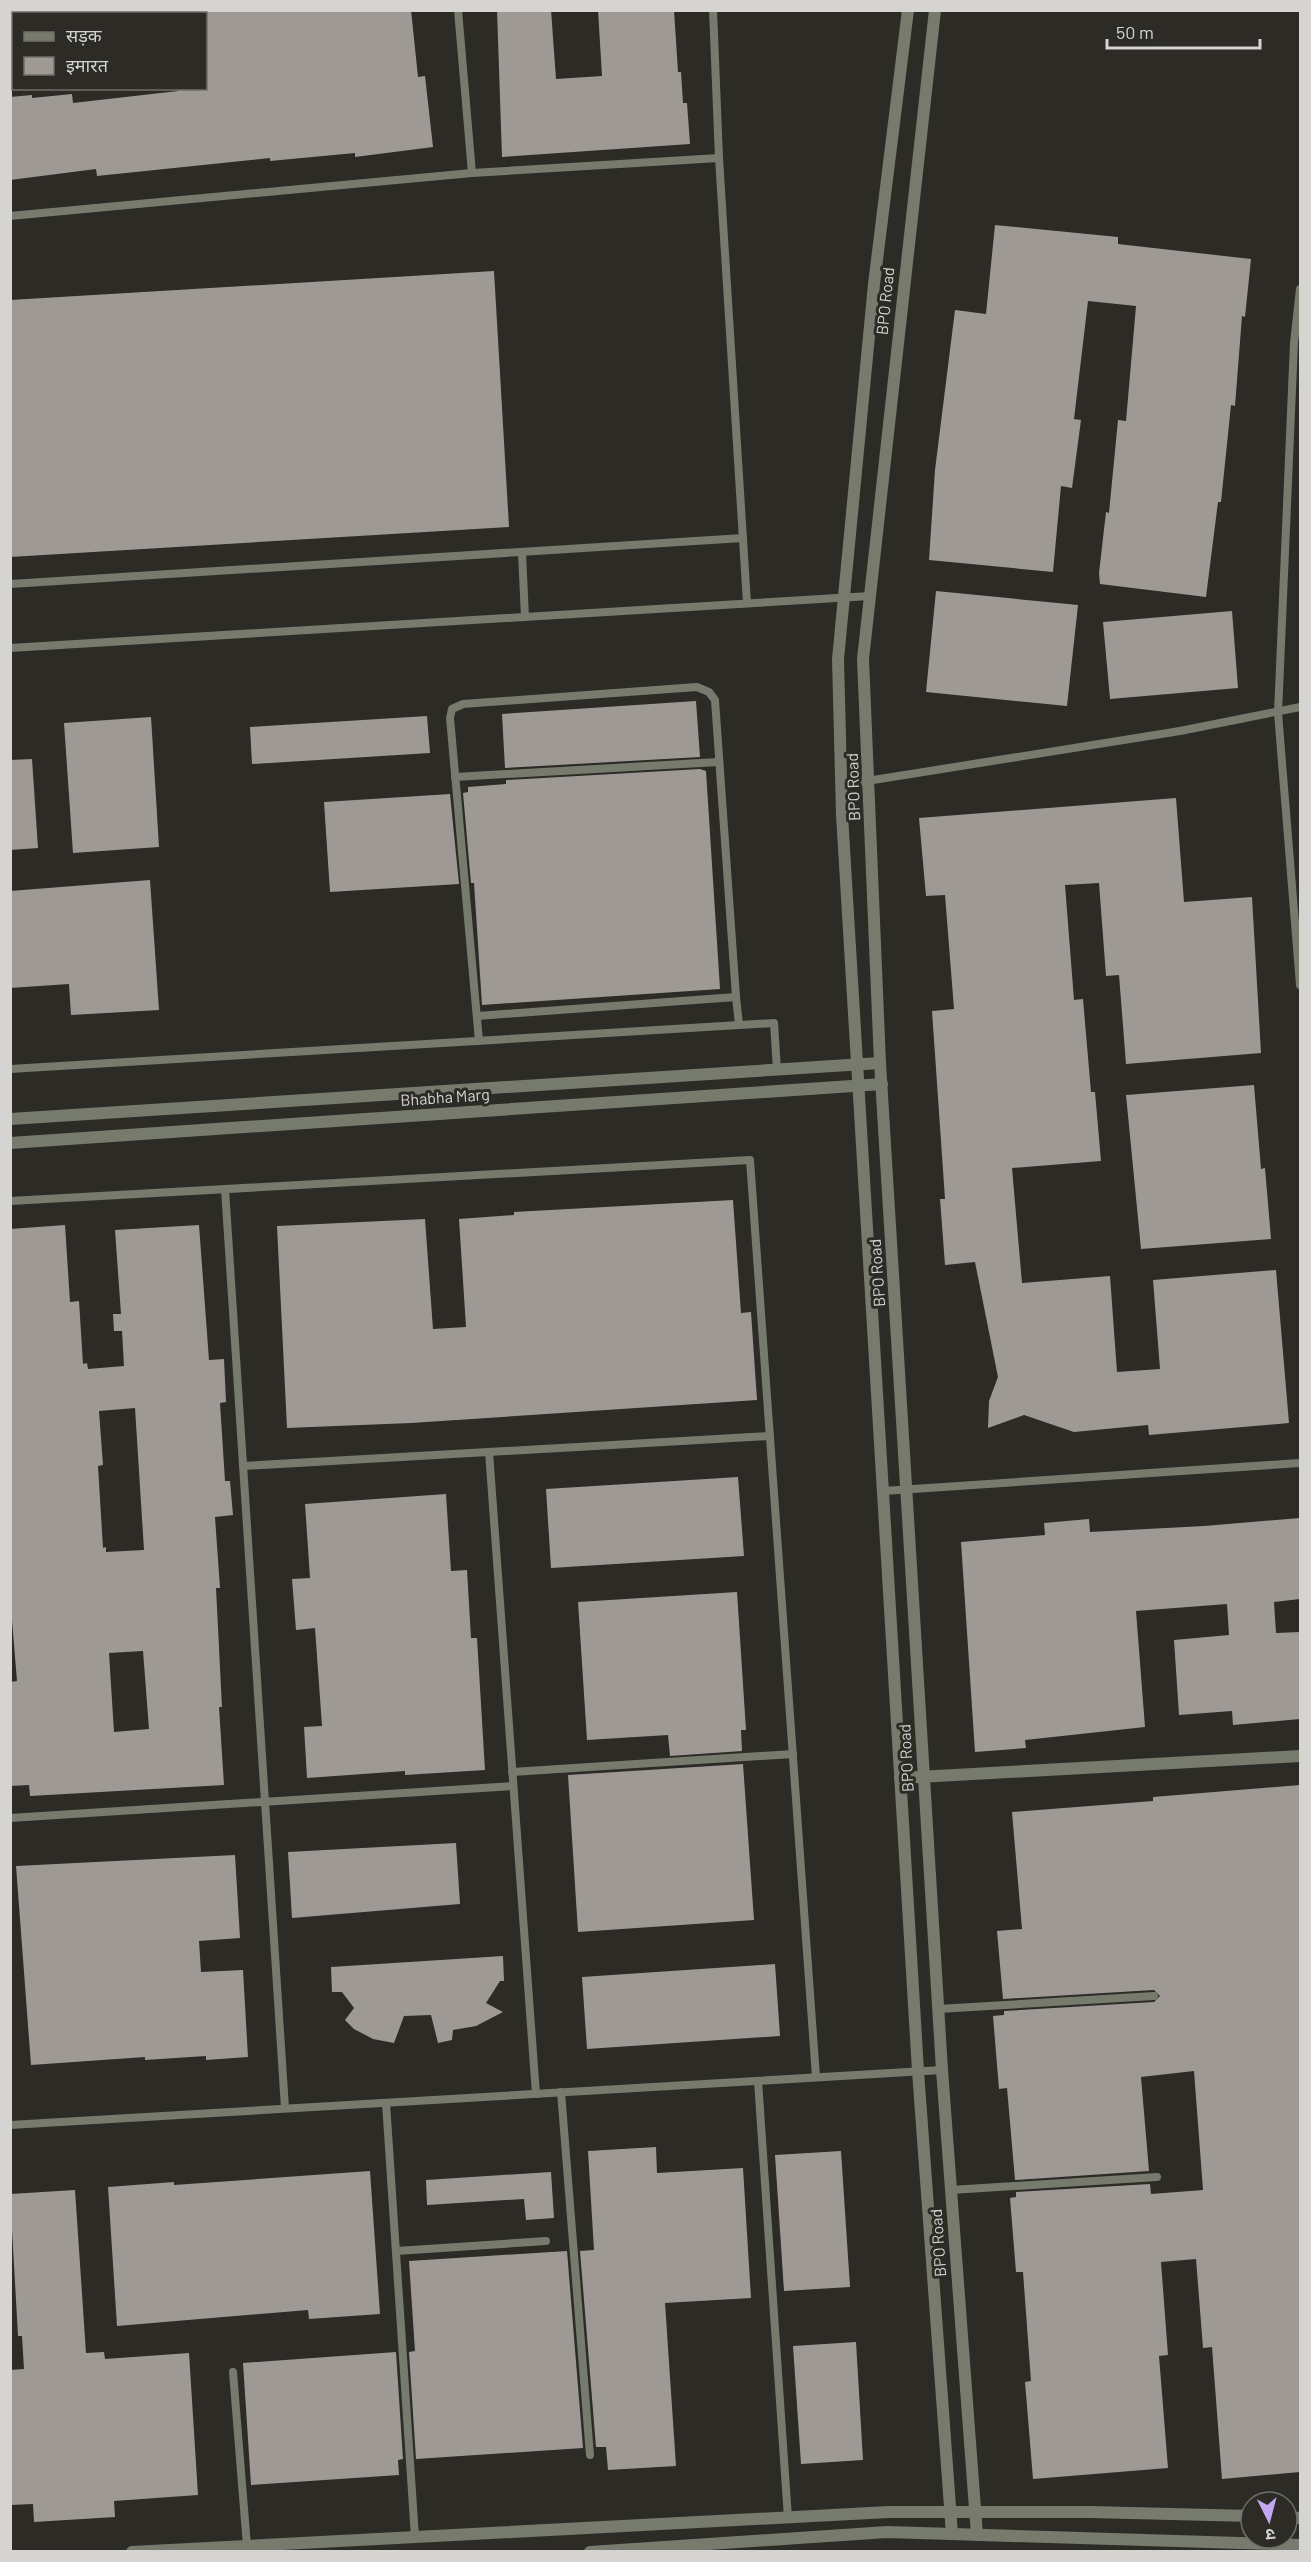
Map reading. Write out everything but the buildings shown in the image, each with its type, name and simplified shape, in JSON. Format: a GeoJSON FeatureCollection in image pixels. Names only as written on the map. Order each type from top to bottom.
{"type":"FeatureCollection","features":[{"type":"Feature","properties":{"kind":"street","name":"BPO Road"},"geometry":{"type":"LineString","coordinates":[[908,10],[874,284],[838,659],[842,785],[858,1086],[900,1778],[918,2071],[952,2534]]}},
{"type":"Feature","properties":{"kind":"street","name":"BPO Road"},"geometry":{"type":"LineString","coordinates":[[935,10],[863,658],[870,779],[880,1063],[942,2070],[977,2535]]}},
{"type":"Feature","properties":{"kind":"street","name":"Bhabha Marg"},"geometry":{"type":"LineString","coordinates":[[10,1119],[880,1063]]}},
{"type":"Feature","properties":{"kind":"street","name":"Bhabha Marg"},"geometry":{"type":"LineString","coordinates":[[10,1143],[882,1084]]}},
{"type":"Feature","properties":{"kind":"street"},"geometry":{"type":"LineString","coordinates":[[900,1778],[1300,1756]]}},
{"type":"Feature","properties":{"kind":"street"},"geometry":{"type":"LineString","coordinates":[[132,2552],[788,2518],[951,2512],[1239,2516]]}},
{"type":"Feature","properties":{"kind":"street"},"geometry":{"type":"LineString","coordinates":[[590,2552],[886,2532],[1189,2546],[1300,2545]]}},
{"type":"Feature","properties":{"kind":"lane"},"geometry":{"type":"LineString","coordinates":[[458,10],[472,173]]}},
{"type":"Feature","properties":{"kind":"lane"},"geometry":{"type":"LineString","coordinates":[[712,10],[747,603]]}},
{"type":"Feature","properties":{"kind":"lane"},"geometry":{"type":"LineString","coordinates":[[10,216],[472,173],[719,158]]}},
{"type":"Feature","properties":{"kind":"lane"},"geometry":{"type":"LineString","coordinates":[[1300,289],[1278,713],[1300,985]]}},
{"type":"Feature","properties":{"kind":"lane"},"geometry":{"type":"LineString","coordinates":[[10,584],[743,538]]}},
{"type":"Feature","properties":{"kind":"lane"},"geometry":{"type":"LineString","coordinates":[[522,553],[525,616]]}},
{"type":"Feature","properties":{"kind":"lane"},"geometry":{"type":"LineString","coordinates":[[10,648],[870,596]]}},
{"type":"Feature","properties":{"kind":"lane"},"geometry":{"type":"LineString","coordinates":[[479,1041],[450,718],[452,709],[463,704],[697,687],[709,692],[715,700],[739,1025]]}},
{"type":"Feature","properties":{"kind":"lane"},"geometry":{"type":"LineString","coordinates":[[842,785],[1180,731],[1300,707]]}},
{"type":"Feature","properties":{"kind":"lane"},"geometry":{"type":"LineString","coordinates":[[455,777],[718,762]]}},
{"type":"Feature","properties":{"kind":"lane"},"geometry":{"type":"LineString","coordinates":[[477,1016],[736,997]]}},
{"type":"Feature","properties":{"kind":"lane"},"geometry":{"type":"LineString","coordinates":[[10,1070],[774,1023],[777,1070]]}},
{"type":"Feature","properties":{"kind":"lane"},"geometry":{"type":"LineString","coordinates":[[10,1201],[750,1160],[816,2077]]}},
{"type":"Feature","properties":{"kind":"lane"},"geometry":{"type":"LineString","coordinates":[[225,1189],[285,2109]]}},
{"type":"Feature","properties":{"kind":"lane"},"geometry":{"type":"LineString","coordinates":[[243,1466],[770,1436]]}},
{"type":"Feature","properties":{"kind":"lane"},"geometry":{"type":"LineString","coordinates":[[489,1452],[536,2094]]}},
{"type":"Feature","properties":{"kind":"lane"},"geometry":{"type":"LineString","coordinates":[[883,1491],[1300,1463]]}},
{"type":"Feature","properties":{"kind":"lane"},"geometry":{"type":"LineString","coordinates":[[512,1772],[793,1754]]}},
{"type":"Feature","properties":{"kind":"lane"},"geometry":{"type":"LineString","coordinates":[[10,1818],[513,1786]]}},
{"type":"Feature","properties":{"kind":"lane"},"geometry":{"type":"LineString","coordinates":[[938,2009],[1154,1996]]}},
{"type":"Feature","properties":{"kind":"lane"},"geometry":{"type":"LineString","coordinates":[[10,2125],[942,2070]]}},
{"type":"Feature","properties":{"kind":"lane"},"geometry":{"type":"LineString","coordinates":[[758,2081],[788,2518]]}},
{"type":"Feature","properties":{"kind":"lane"},"geometry":{"type":"LineString","coordinates":[[561,2092],[590,2455]]}},
{"type":"Feature","properties":{"kind":"lane"},"geometry":{"type":"LineString","coordinates":[[386,2103],[416,2537]]}},
{"type":"Feature","properties":{"kind":"lane"},"geometry":{"type":"LineString","coordinates":[[951,2190],[1157,2177]]}},
{"type":"Feature","properties":{"kind":"lane"},"geometry":{"type":"LineString","coordinates":[[396,2252],[546,2241]]}},
{"type":"Feature","properties":{"kind":"lane"},"geometry":{"type":"LineString","coordinates":[[233,2372],[247,2546]]}}]}
